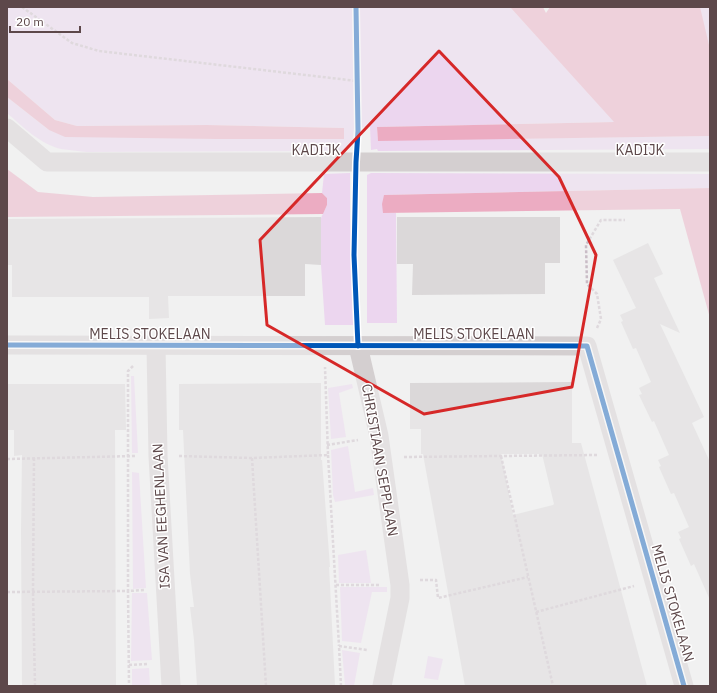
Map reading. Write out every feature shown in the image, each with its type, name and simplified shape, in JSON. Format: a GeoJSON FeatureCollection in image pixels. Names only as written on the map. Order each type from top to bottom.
{"type":"FeatureCollection","features":[{"type":"Feature","properties":{"kind":"street","name":"KADIJK"},"geometry":{"type":"LineString","coordinates":[[7,128],[47,162],[710,162]]}},
{"type":"Feature","properties":{"kind":"street","name":"MELIS STOKELAAN"},"geometry":{"type":"LineString","coordinates":[[7,345],[587,346],[684,686]]}},
{"type":"Feature","properties":{"kind":"street","name":"ISA VAN EEGHENLAAN"},"geometry":{"type":"LineString","coordinates":[[155,346],[158,456],[171,686]]}},
{"type":"Feature","properties":{"kind":"street","name":"CHRISTIAAN SEPPLAAN"},"geometry":{"type":"LineString","coordinates":[[358,346],[379,436],[400,582],[400,598],[382,686]]}},
{"type":"Feature","properties":{"kind":"path"},"geometry":{"type":"LineString","coordinates":[[22,7],[72,44],[99,51],[357,81]]}},
{"type":"Feature","properties":{"kind":"path"},"geometry":{"type":"LineString","coordinates":[[357,74],[357,88]]}},
{"type":"Feature","properties":{"kind":"path"},"geometry":{"type":"LineString","coordinates":[[587,346],[601,319],[597,294],[587,284],[586,245],[601,220],[625,220]]}},
{"type":"Feature","properties":{"kind":"path"},"geometry":{"type":"LineString","coordinates":[[129,686],[128,372],[155,346]]}},
{"type":"Feature","properties":{"kind":"path"},"geometry":{"type":"LineString","coordinates":[[325,346],[327,445],[341,686]]}},
{"type":"Feature","properties":{"kind":"path"},"geometry":{"type":"LineString","coordinates":[[327,445],[379,436]]}},
{"type":"Feature","properties":{"kind":"path"},"geometry":{"type":"LineString","coordinates":[[7,459],[128,456],[252,458],[328,455]]}},
{"type":"Feature","properties":{"kind":"path"},"geometry":{"type":"LineString","coordinates":[[382,457],[618,455]]}},
{"type":"Feature","properties":{"kind":"path"},"geometry":{"type":"LineString","coordinates":[[501,456],[553,686]]}},
{"type":"Feature","properties":{"kind":"path"},"geometry":{"type":"LineString","coordinates":[[34,458],[33,592],[35,686]]}},
{"type":"Feature","properties":{"kind":"path"},"geometry":{"type":"LineString","coordinates":[[252,458],[266,686]]}},
{"type":"Feature","properties":{"kind":"path"},"geometry":{"type":"LineString","coordinates":[[336,585],[436,580],[438,598],[528,577]]}},
{"type":"Feature","properties":{"kind":"path"},"geometry":{"type":"LineString","coordinates":[[536,612],[654,580]]}},
{"type":"Feature","properties":{"kind":"path"},"geometry":{"type":"LineString","coordinates":[[7,592],[128,591]]}},
{"type":"Feature","properties":{"kind":"path"},"geometry":{"type":"LineString","coordinates":[[339,646],[388,654]]}},
{"type":"Feature","properties":{"kind":"highlighted area"},"geometry":{"type":"Polygon","coordinates":[[[439,51],[559,177],[596,255],[572,387],[424,414],[267,325],[260,240],[439,51]]]}},
{"type":"Feature","properties":{"kind":"shaded area"},"geometry":{"type":"Polygon","coordinates":[[[7,7],[510,7],[615,122],[377,127],[378,140],[710,136],[710,149],[378,151],[377,149],[371,150],[370,127],[354,128],[352,145],[345,151],[86,152],[61,149],[53,147],[39,139],[7,113],[7,97],[49,130],[215,139],[343,139],[344,128],[207,125],[77,126],[55,120],[7,79],[7,7]]]}},
{"type":"Feature","properties":{"kind":"shaded area"},"geometry":{"type":"Polygon","coordinates":[[[510,7],[543,7],[546,13],[550,7],[700,7],[710,49],[710,136],[378,141],[377,127],[614,122],[510,7]]]}},
{"type":"Feature","properties":{"kind":"shaded area"},"geometry":{"type":"Polygon","coordinates":[[[700,7],[710,7],[710,49],[700,12],[700,7]]]}},
{"type":"Feature","properties":{"kind":"shaded area"},"geometry":{"type":"Polygon","coordinates":[[[7,79],[55,120],[77,126],[207,125],[344,128],[344,139],[65,137],[49,130],[7,97],[7,79]]]}},
{"type":"Feature","properties":{"kind":"shaded area"},"geometry":{"type":"Polygon","coordinates":[[[7,169],[38,192],[93,197],[322,193],[327,198],[327,205],[323,214],[7,217],[7,169]]]}},
{"type":"Feature","properties":{"kind":"shaded area"},"geometry":{"type":"Polygon","coordinates":[[[350,173],[350,216],[356,325],[325,325],[321,265],[321,218],[327,205],[327,198],[322,193],[324,174],[350,173]]]}},
{"type":"Feature","properties":{"kind":"shaded area"},"geometry":{"type":"Polygon","coordinates":[[[371,173],[710,174],[710,188],[384,195],[383,213],[396,213],[397,323],[367,323],[367,175],[371,173]]]}},
{"type":"Feature","properties":{"kind":"shaded area"},"geometry":{"type":"Polygon","coordinates":[[[710,188],[710,318],[680,209],[383,213],[382,204],[384,195],[710,188]]]}},
{"type":"Feature","properties":{"kind":"shaded area"},"geometry":{"type":"Polygon","coordinates":[[[131,376],[134,376],[138,453],[132,453],[131,376]]]}},
{"type":"Feature","properties":{"kind":"shaded area"},"geometry":{"type":"Polygon","coordinates":[[[352,384],[353,388],[339,393],[346,437],[331,439],[328,388],[352,384]]]}},
{"type":"Feature","properties":{"kind":"shaded area"},"geometry":{"type":"Polygon","coordinates":[[[348,446],[355,492],[373,488],[374,495],[335,502],[333,495],[331,450],[348,446]]]}},
{"type":"Feature","properties":{"kind":"shaded area"},"geometry":{"type":"Polygon","coordinates":[[[132,472],[139,473],[146,588],[133,589],[132,472]]]}},
{"type":"Feature","properties":{"kind":"shaded area"},"geometry":{"type":"Polygon","coordinates":[[[366,550],[371,583],[339,583],[338,555],[366,550]]]}},
{"type":"Feature","properties":{"kind":"shaded area"},"geometry":{"type":"Polygon","coordinates":[[[340,587],[387,587],[387,592],[372,592],[361,643],[342,641],[340,587]]]}},
{"type":"Feature","properties":{"kind":"shaded area"},"geometry":{"type":"Polygon","coordinates":[[[132,593],[147,593],[152,660],[131,661],[132,593]]]}},
{"type":"Feature","properties":{"kind":"shaded area"},"geometry":{"type":"Polygon","coordinates":[[[342,650],[360,653],[354,686],[345,686],[342,650]]]}},
{"type":"Feature","properties":{"kind":"shaded area"},"geometry":{"type":"Polygon","coordinates":[[[428,656],[443,659],[438,680],[424,678],[428,656]]]}},
{"type":"Feature","properties":{"kind":"shaded area"},"geometry":{"type":"Polygon","coordinates":[[[149,668],[150,686],[132,686],[132,669],[149,668]]]}},
{"type":"Feature","properties":{"kind":"building"},"geometry":{"type":"Polygon","coordinates":[[[321,217],[321,265],[305,264],[305,296],[168,296],[169,318],[149,319],[149,297],[12,297],[12,265],[7,265],[7,219],[321,217]]]}},
{"type":"Feature","properties":{"kind":"building"},"geometry":{"type":"Polygon","coordinates":[[[397,217],[560,217],[560,263],[545,263],[545,294],[412,295],[413,264],[397,264],[397,217]]]}},
{"type":"Feature","properties":{"kind":"building"},"geometry":{"type":"Polygon","coordinates":[[[648,243],[663,274],[654,278],[680,333],[660,324],[704,417],[692,423],[710,462],[710,600],[694,564],[691,566],[679,539],[681,538],[678,532],[689,527],[674,493],[671,494],[659,467],[661,466],[658,460],[669,455],[654,421],[652,422],[639,395],[642,394],[639,388],[651,382],[636,348],[633,349],[621,322],[623,321],[620,315],[636,308],[613,260],[648,243]]]}},
{"type":"Feature","properties":{"kind":"building"},"geometry":{"type":"Polygon","coordinates":[[[572,382],[572,443],[581,443],[647,686],[465,686],[423,454],[421,454],[421,429],[410,429],[410,383],[572,382]],[[501,454],[513,515],[554,504],[542,454],[501,454]]]}},
{"type":"Feature","properties":{"kind":"building"},"geometry":{"type":"Polygon","coordinates":[[[321,383],[321,460],[330,567],[335,686],[197,686],[190,607],[194,607],[190,574],[183,430],[179,430],[179,384],[321,383]]]}},
{"type":"Feature","properties":{"kind":"building"},"geometry":{"type":"Polygon","coordinates":[[[7,384],[125,384],[126,430],[115,430],[116,686],[22,686],[22,455],[14,456],[14,430],[7,430],[7,384]]]}},
{"type":"Feature","properties":{"kind":"cycle path"},"geometry":{"type":"LineString","coordinates":[[356,7],[358,131],[354,255],[358,346]]}},
{"type":"Feature","properties":{"kind":"cycle path"},"geometry":{"type":"LineString","coordinates":[[7,345],[587,346],[684,686]]}}]}
